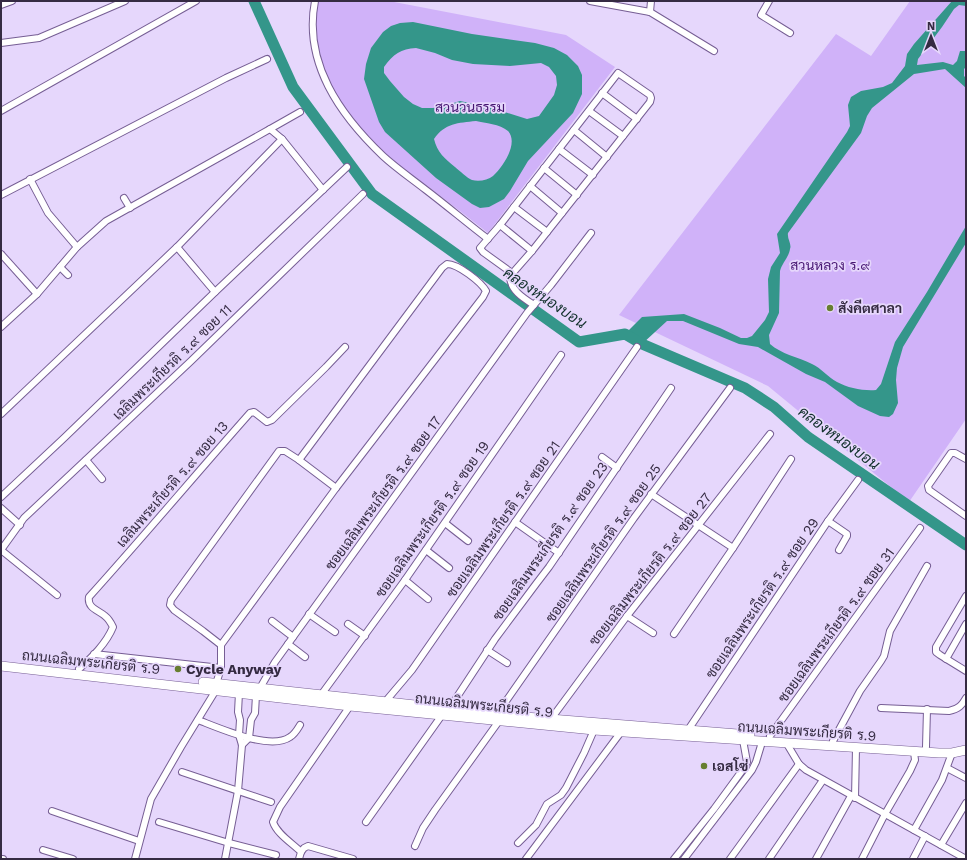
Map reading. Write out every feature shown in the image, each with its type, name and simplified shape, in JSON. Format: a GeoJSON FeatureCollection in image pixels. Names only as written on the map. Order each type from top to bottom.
{"type":"FeatureCollection","features":[{"type":"Feature","properties":{"kind":"main road","name":"ถนนเฉลิมพระเกียรติ ร.9"},"geometry":{"type":"LineString","coordinates":[[1,661],[42,668],[216,687],[321,695],[386,702],[445,712]]}},
{"type":"Feature","properties":{"kind":"main road","name":"ถนนเฉลิมพระเกียรติ ร.9"},"geometry":{"type":"LineString","coordinates":[[1,666],[79,669],[216,687],[238,693],[258,691],[350,706],[498,717],[594,730],[914,752],[952,754],[966,750]]}},
{"type":"Feature","properties":{"kind":"main road","name":"ถนนเฉลิมพระเกียรติ ร.9"},"geometry":{"type":"LineString","coordinates":[[498,717],[551,719],[926,747],[966,745]]}},
{"type":"Feature","properties":{"kind":"street"},"geometry":{"type":"LineString","coordinates":[[1,5],[12,1]]}},
{"type":"Feature","properties":{"kind":"street"},"geometry":{"type":"LineString","coordinates":[[1,42],[39,38],[125,1]]}},
{"type":"Feature","properties":{"kind":"street"},"geometry":{"type":"LineString","coordinates":[[1,111],[196,1]]}},
{"type":"Feature","properties":{"kind":"street"},"geometry":{"type":"LineString","coordinates":[[315,1],[313,12],[313,44],[321,71],[335,99],[354,125],[383,156],[488,239]]}},
{"type":"Feature","properties":{"kind":"street"},"geometry":{"type":"LineString","coordinates":[[590,1],[650,12],[714,51]]}},
{"type":"Feature","properties":{"kind":"street"},"geometry":{"type":"LineString","coordinates":[[650,12],[651,1]]}},
{"type":"Feature","properties":{"kind":"street"},"geometry":{"type":"LineString","coordinates":[[769,1],[761,15],[790,33]]}},
{"type":"Feature","properties":{"kind":"street"},"geometry":{"type":"LineString","coordinates":[[1,195],[226,78],[266,59]]}},
{"type":"Feature","properties":{"kind":"street"},"geometry":{"type":"LineString","coordinates":[[512,274],[483,252],[480,248],[500,225],[618,73],[650,95],[650,102],[516,271],[510,276],[510,281],[516,292],[533,306]]}},
{"type":"Feature","properties":{"kind":"street"},"geometry":{"type":"LineString","coordinates":[[602,93],[637,119]]}},
{"type":"Feature","properties":{"kind":"street"},"geometry":{"type":"LineString","coordinates":[[588,111],[623,136]]}},
{"type":"Feature","properties":{"kind":"street"},"geometry":{"type":"LineString","coordinates":[[1,327],[37,294],[78,247],[106,221],[300,112]]}},
{"type":"Feature","properties":{"kind":"street"},"geometry":{"type":"LineString","coordinates":[[270,129],[282,139],[323,190]]}},
{"type":"Feature","properties":{"kind":"street"},"geometry":{"type":"LineString","coordinates":[[574,130],[607,157]]}},
{"type":"Feature","properties":{"kind":"street"},"geometry":{"type":"LineString","coordinates":[[1,414],[177,247],[282,139]]}},
{"type":"Feature","properties":{"kind":"street"},"geometry":{"type":"LineString","coordinates":[[559,149],[593,175]]}},
{"type":"Feature","properties":{"kind":"street"},"geometry":{"type":"LineString","coordinates":[[1,497],[347,167]]}},
{"type":"Feature","properties":{"kind":"street"},"geometry":{"type":"LineString","coordinates":[[544,168],[577,195]]}},
{"type":"Feature","properties":{"kind":"street"},"geometry":{"type":"LineString","coordinates":[[30,179],[48,213],[78,247]]}},
{"type":"Feature","properties":{"kind":"street"},"geometry":{"type":"LineString","coordinates":[[530,186],[562,213]]}},
{"type":"Feature","properties":{"kind":"street","name":"เฉลิมพระเกียรติ ร.๙ ซอย 11"},"geometry":{"type":"LineString","coordinates":[[1,550],[24,518],[191,361],[363,194]]}},
{"type":"Feature","properties":{"kind":"street"},"geometry":{"type":"LineString","coordinates":[[124,198],[130,208]]}},
{"type":"Feature","properties":{"kind":"street"},"geometry":{"type":"LineString","coordinates":[[514,207],[547,232]]}},
{"type":"Feature","properties":{"kind":"street"},"geometry":{"type":"LineString","coordinates":[[500,225],[532,251]]}},
{"type":"Feature","properties":{"kind":"street","name":"ซอยเฉลิมพระเกียรติ ร.๙ ซอย 17"},"geometry":{"type":"LineString","coordinates":[[258,691],[267,674],[288,644],[527,313],[551,285],[591,233]]}},
{"type":"Feature","properties":{"kind":"street"},"geometry":{"type":"LineString","coordinates":[[177,247],[215,292]]}},
{"type":"Feature","properties":{"kind":"street"},"geometry":{"type":"LineString","coordinates":[[1,254],[37,294]]}},
{"type":"Feature","properties":{"kind":"street"},"geometry":{"type":"LineString","coordinates":[[135,859],[151,798],[216,687],[221,668],[221,645],[336,488],[483,297],[486,291],[484,287],[459,267],[449,264],[442,268],[299,460]]}},
{"type":"Feature","properties":{"kind":"street"},"geometry":{"type":"LineString","coordinates":[[60,267],[68,275]]}},
{"type":"Feature","properties":{"kind":"street","name":"เฉลิมพระเกียรติ ร.๙ ซอย 13"},"geometry":{"type":"LineString","coordinates":[[79,669],[110,635],[113,627],[110,620],[106,616],[90,606],[88,601],[89,596],[250,413],[254,412],[267,422],[272,420],[345,347]]}},
{"type":"Feature","properties":{"kind":"street","name":"ซอยเฉลิมพระเกียรติ ร.๙ ซอย 21"},"geometry":{"type":"LineString","coordinates":[[386,702],[412,670],[637,347]]}},
{"type":"Feature","properties":{"kind":"street","name":"ซอยเฉลิมพระเกียรติ ร.๙ ซอย 19"},"geometry":{"type":"LineString","coordinates":[[321,695],[426,550],[561,355]]}},
{"type":"Feature","properties":{"kind":"street","name":"ซอยเฉลิมพระเกียรติ ร.๙ ซอย 23"},"geometry":{"type":"LineString","coordinates":[[366,822],[445,712],[487,650],[559,553],[671,388]]}},
{"type":"Feature","properties":{"kind":"street","name":"ซอยเฉลิมพระเกียรติ ร.๙ ซอย 25"},"geometry":{"type":"LineString","coordinates":[[415,846],[423,828],[434,810],[651,494],[730,388]]}},
{"type":"Feature","properties":{"kind":"street","name":"ซอยเฉลิมพระเกียรติ ร.๙ ซอย 27"},"geometry":{"type":"LineString","coordinates":[[551,719],[627,616],[770,434]]}},
{"type":"Feature","properties":{"kind":"street"},"geometry":{"type":"LineString","coordinates":[[221,645],[174,610],[170,605],[171,600],[279,451],[284,451],[299,460],[336,488]]}},
{"type":"Feature","properties":{"kind":"street"},"geometry":{"type":"LineString","coordinates":[[966,459],[955,453],[951,453],[928,486],[929,490],[966,516]]}},
{"type":"Feature","properties":{"kind":"street"},"geometry":{"type":"LineString","coordinates":[[602,457],[617,468]]}},
{"type":"Feature","properties":{"kind":"street"},"geometry":{"type":"LineString","coordinates":[[674,634],[734,548],[791,459]]}},
{"type":"Feature","properties":{"kind":"street"},"geometry":{"type":"LineString","coordinates":[[86,460],[102,478]]}},
{"type":"Feature","properties":{"kind":"street","name":"ซอยเฉลิมพระเกียรติ ร.๙ ซอย 29"},"geometry":{"type":"LineString","coordinates":[[688,730],[828,521],[858,480]]}},
{"type":"Feature","properties":{"kind":"street"},"geometry":{"type":"LineString","coordinates":[[651,494],[734,548]]}},
{"type":"Feature","properties":{"kind":"street"},"geometry":{"type":"LineString","coordinates":[[1,508],[20,525]]}},
{"type":"Feature","properties":{"kind":"street"},"geometry":{"type":"LineString","coordinates":[[828,521],[847,534],[838,550]]}},
{"type":"Feature","properties":{"kind":"street"},"geometry":{"type":"LineString","coordinates":[[515,522],[559,553]]}},
{"type":"Feature","properties":{"kind":"street"},"geometry":{"type":"LineString","coordinates":[[445,523],[468,541]]}},
{"type":"Feature","properties":{"kind":"street","name":"ซอยเฉลิมพระเกียรติ ร.๙ ซอย 31"},"geometry":{"type":"LineString","coordinates":[[770,736],[920,528]]}},
{"type":"Feature","properties":{"kind":"street"},"geometry":{"type":"LineString","coordinates":[[1,550],[57,595]]}},
{"type":"Feature","properties":{"kind":"street"},"geometry":{"type":"LineString","coordinates":[[426,550],[449,568]]}},
{"type":"Feature","properties":{"kind":"street"},"geometry":{"type":"LineString","coordinates":[[833,741],[860,691],[884,656],[890,631],[927,566]]}},
{"type":"Feature","properties":{"kind":"street"},"geometry":{"type":"LineString","coordinates":[[404,580],[428,599]]}},
{"type":"Feature","properties":{"kind":"street"},"geometry":{"type":"LineString","coordinates":[[966,596],[938,641],[936,647],[936,652],[966,671]]}},
{"type":"Feature","properties":{"kind":"street"},"geometry":{"type":"LineString","coordinates":[[310,614],[335,632]]}},
{"type":"Feature","properties":{"kind":"street"},"geometry":{"type":"LineString","coordinates":[[627,616],[653,633]]}},
{"type":"Feature","properties":{"kind":"street"},"geometry":{"type":"LineString","coordinates":[[272,621],[293,637]]}},
{"type":"Feature","properties":{"kind":"street"},"geometry":{"type":"LineString","coordinates":[[348,624],[365,636]]}},
{"type":"Feature","properties":{"kind":"street"},"geometry":{"type":"LineString","coordinates":[[946,659],[966,624]]}},
{"type":"Feature","properties":{"kind":"street"},"geometry":{"type":"LineString","coordinates":[[288,644],[305,657]]}},
{"type":"Feature","properties":{"kind":"street"},"geometry":{"type":"LineString","coordinates":[[487,650],[507,663]]}},
{"type":"Feature","properties":{"kind":"street"},"geometry":{"type":"LineString","coordinates":[[94,654],[221,668]]}},
{"type":"Feature","properties":{"kind":"street"},"geometry":{"type":"LineString","coordinates":[[242,745],[249,738],[251,720],[255,713],[258,691]]}},
{"type":"Feature","properties":{"kind":"street"},"geometry":{"type":"LineString","coordinates":[[225,859],[238,791],[242,745],[239,735],[240,720],[238,712],[238,693]]}},
{"type":"Feature","properties":{"kind":"street"},"geometry":{"type":"LineString","coordinates":[[881,708],[949,711],[956,710],[961,706],[966,698]]}},
{"type":"Feature","properties":{"kind":"street"},"geometry":{"type":"LineString","coordinates":[[301,852],[279,832],[273,822],[280,807],[350,706]]}},
{"type":"Feature","properties":{"kind":"street"},"geometry":{"type":"LineString","coordinates":[[926,747],[927,710]]}},
{"type":"Feature","properties":{"kind":"street"},"geometry":{"type":"LineString","coordinates":[[198,720],[249,738],[275,741],[283,740],[293,735],[300,726]]}},
{"type":"Feature","properties":{"kind":"street"},"geometry":{"type":"LineString","coordinates":[[518,843],[536,825],[547,804],[561,795],[566,788],[594,730]]}},
{"type":"Feature","properties":{"kind":"street"},"geometry":{"type":"LineString","coordinates":[[526,859],[621,732]]}},
{"type":"Feature","properties":{"kind":"street"},"geometry":{"type":"LineString","coordinates":[[684,859],[747,762],[743,740]]}},
{"type":"Feature","properties":{"kind":"street"},"geometry":{"type":"LineString","coordinates":[[674,859],[754,766],[762,742]]}},
{"type":"Feature","properties":{"kind":"street"},"geometry":{"type":"LineString","coordinates":[[787,744],[799,764],[823,780],[963,858]]}},
{"type":"Feature","properties":{"kind":"street"},"geometry":{"type":"LineString","coordinates":[[816,859],[853,797],[856,748]]}},
{"type":"Feature","properties":{"kind":"street"},"geometry":{"type":"LineString","coordinates":[[862,859],[885,814],[910,771],[914,760],[914,752]]}},
{"type":"Feature","properties":{"kind":"street"},"geometry":{"type":"LineString","coordinates":[[914,830],[942,780],[952,754]]}},
{"type":"Feature","properties":{"kind":"street"},"geometry":{"type":"LineString","coordinates":[[747,762],[754,766]]}},
{"type":"Feature","properties":{"kind":"street"},"geometry":{"type":"LineString","coordinates":[[730,859],[799,764]]}},
{"type":"Feature","properties":{"kind":"street"},"geometry":{"type":"LineString","coordinates":[[947,768],[966,778]]}},
{"type":"Feature","properties":{"kind":"street"},"geometry":{"type":"LineString","coordinates":[[182,772],[271,802]]}},
{"type":"Feature","properties":{"kind":"street"},"geometry":{"type":"LineString","coordinates":[[769,859],[823,780]]}},
{"type":"Feature","properties":{"kind":"street"},"geometry":{"type":"LineString","coordinates":[[941,845],[966,803]]}},
{"type":"Feature","properties":{"kind":"street"},"geometry":{"type":"LineString","coordinates":[[52,811],[139,841]]}},
{"type":"Feature","properties":{"kind":"street"},"geometry":{"type":"LineString","coordinates":[[158,822],[276,855]]}},
{"type":"Feature","properties":{"kind":"street"},"geometry":{"type":"LineString","coordinates":[[912,859],[925,836]]}},
{"type":"Feature","properties":{"kind":"street"},"geometry":{"type":"LineString","coordinates":[[299,859],[301,852],[308,846],[353,859]]}},
{"type":"Feature","properties":{"kind":"street"},"geometry":{"type":"LineString","coordinates":[[43,850],[74,859]]}},
{"type":"Feature","properties":{"kind":"green space","name":"สวนวนธรรม"},"geometry":{"type":"Polygon","coordinates":[[[317,1],[389,1],[566,35],[615,67],[488,233],[392,160],[355,121],[331,84],[323,65],[317,45],[315,23],[317,1]]]}},
{"type":"Feature","properties":{"kind":"green space","name":"สวนหลวง ร.๙"},"geometry":{"type":"Polygon","coordinates":[[[910,1],[966,1],[966,419],[909,502],[768,386],[619,315],[836,34],[871,56],[910,1]]]}},
{"type":"Feature","properties":{"kind":"shaded area"},"geometry":{"type":"Polygon","coordinates":[[[952,1],[966,1],[966,6],[959,5],[954,9],[918,59],[917,65],[943,62],[953,65],[957,61],[960,51],[966,51],[966,67],[964,69],[964,76],[966,78],[966,88],[945,69],[914,74],[872,108],[867,116],[861,133],[788,233],[790,247],[788,255],[780,271],[779,313],[769,335],[770,344],[774,347],[784,353],[815,366],[837,382],[856,389],[876,390],[881,384],[895,342],[966,226],[966,243],[903,347],[897,368],[896,380],[898,403],[893,414],[889,417],[880,416],[858,406],[825,382],[806,374],[758,347],[739,344],[683,321],[667,321],[642,344],[625,334],[642,317],[684,314],[741,338],[752,336],[765,320],[769,312],[768,279],[771,267],[780,253],[777,234],[847,132],[850,126],[848,105],[851,97],[861,91],[883,87],[892,83],[905,66],[907,54],[914,44],[952,1]]]}},
{"type":"Feature","properties":{"kind":"shaded area"},"geometry":{"type":"Polygon","coordinates":[[[413,22],[472,34],[535,43],[554,48],[567,55],[578,66],[582,75],[582,94],[573,113],[528,161],[504,199],[489,207],[480,208],[472,204],[436,178],[385,132],[379,122],[364,79],[366,64],[371,48],[383,32],[391,26],[400,23],[413,22]],[[416,48],[402,51],[394,56],[384,67],[384,73],[404,97],[413,104],[422,108],[444,106],[460,101],[489,107],[527,119],[539,116],[554,95],[557,85],[556,76],[549,67],[541,63],[510,66],[473,64],[452,60],[435,53],[416,48]],[[476,121],[458,123],[447,127],[434,139],[439,151],[448,161],[470,179],[480,181],[486,180],[497,172],[508,155],[512,142],[511,136],[505,129],[492,124],[476,121]]]}},
{"type":"Feature","properties":{"kind":"waterway","name":"คลองหนองบอน"},"geometry":{"type":"LineString","coordinates":[[254,1],[293,87],[372,194],[579,342],[625,334],[642,344],[745,388],[774,407],[808,437],[966,545]]}},
{"type":"Feature","properties":{"kind":"place","name":"สังคีตศาลา"},"geometry":{"type":"Point","coordinates":[830,308]}},
{"type":"Feature","properties":{"kind":"place","name":"Cycle Anyway"},"geometry":{"type":"Point","coordinates":[178,669]}},
{"type":"Feature","properties":{"kind":"place","name":"เอสโซ่"},"geometry":{"type":"Point","coordinates":[704,766]}}]}
